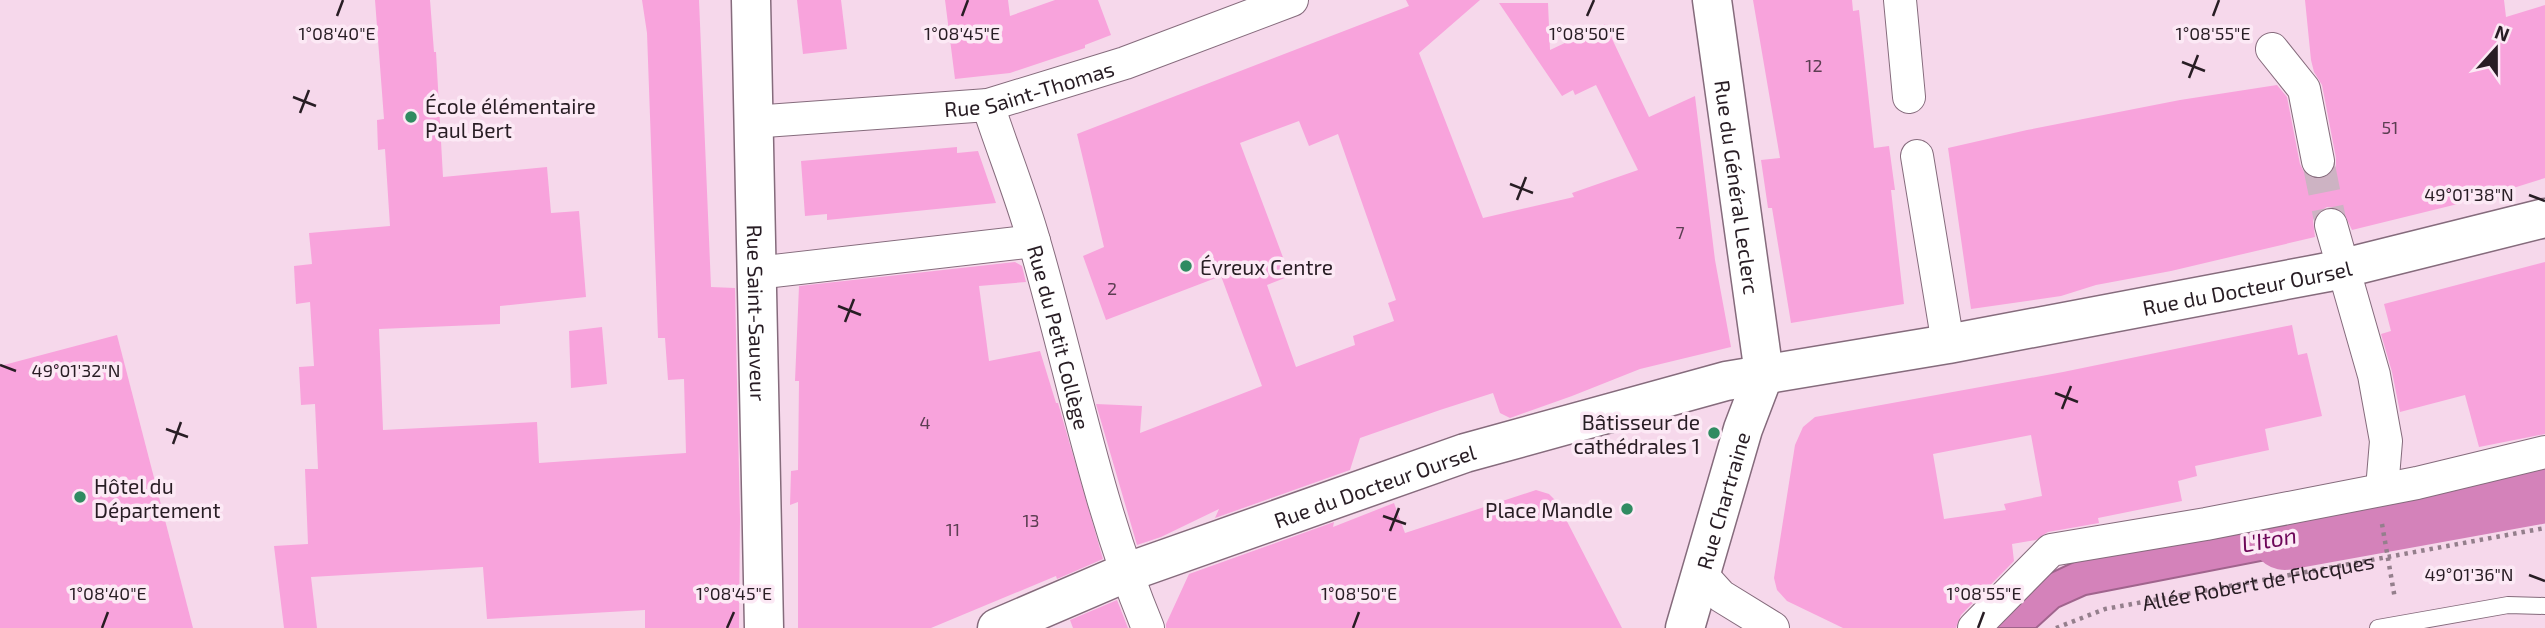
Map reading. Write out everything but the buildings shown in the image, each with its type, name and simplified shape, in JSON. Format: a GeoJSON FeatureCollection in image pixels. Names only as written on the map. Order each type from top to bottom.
{"type":"FeatureCollection","features":[{"type":"Feature","properties":{"kind":"main road","name":"Rue Saint-Sauveur"},"geometry":{"type":"LineString","coordinates":[[751,0],[764,628]]}},
{"type":"Feature","properties":{"kind":"main road","name":"Rue du Général Leclerc"},"geometry":{"type":"LineString","coordinates":[[1712,0],[1764,374]]}},
{"type":"Feature","properties":{"kind":"main road","name":"Rue du Docteur Oursel"},"geometry":{"type":"LineString","coordinates":[[997,628],[1034,619],[1125,573],[1465,453],[1726,381],[1948,344],[2343,267],[2545,218]]}},
{"type":"Feature","properties":{"kind":"main road","name":"Rue Chartraine"},"geometry":{"type":"LineString","coordinates":[[1685,628],[1743,429],[1764,374]]}},
{"type":"Feature","properties":{"kind":"street","name":"Rue Saint-Thomas"},"geometry":{"type":"LineString","coordinates":[[752,122],[988,105],[1125,63],[1292,0]]}},
{"type":"Feature","properties":{"kind":"street"},"geometry":{"type":"LineString","coordinates":[[1900,0],[1909,97]]}},
{"type":"Feature","properties":{"kind":"street"},"geometry":{"type":"LineString","coordinates":[[2272,49],[2304,89],[2318,161]]}},
{"type":"Feature","properties":{"kind":"street","name":"Rue du Petit Collège"},"geometry":{"type":"LineString","coordinates":[[988,105],[1034,241],[1069,380],[1125,573],[1148,628]]}},
{"type":"Feature","properties":{"kind":"street"},"geometry":{"type":"LineString","coordinates":[[1917,156],[1948,344]]}},
{"type":"Feature","properties":{"kind":"street"},"geometry":{"type":"LineString","coordinates":[[2331,225],[2374,375],[2386,440],[2382,489]]}},
{"type":"Feature","properties":{"kind":"street"},"geometry":{"type":"LineString","coordinates":[[755,273],[1034,241]]}},
{"type":"Feature","properties":{"kind":"street"},"geometry":{"type":"LineString","coordinates":[[1974,628],[2051,550],[2206,524],[2382,489],[2545,452]]}},
{"type":"Feature","properties":{"kind":"street"},"geometry":{"type":"LineString","coordinates":[[1701,573],[1721,596],[1773,628]]}},
{"type":"Feature","properties":{"kind":"lane"},"geometry":{"type":"LineString","coordinates":[[2378,628],[2508,605],[2545,606]]}},
{"type":"Feature","properties":{"kind":"path","name":"Allée Robert de Flocques"},"geometry":{"type":"LineString","coordinates":[[2056,628],[2105,609],[2545,528]]}},
{"type":"Feature","properties":{"kind":"path"},"geometry":{"type":"LineString","coordinates":[[2384,540],[2390,570]]}},
{"type":"Feature","properties":{"kind":"water"},"geometry":{"type":"Polygon","coordinates":[[[2545,472],[2545,508],[2389,536],[2382,503],[2545,472]]]}},
{"type":"Feature","properties":{"kind":"water"},"geometry":{"type":"Polygon","coordinates":[[[2373,504],[2380,538],[2086,595],[2059,607],[2036,628],[1989,628],[2040,578],[2076,561],[2373,504]]]}},
{"type":"Feature","properties":{"kind":"waterway","name":"L'Iton"},"geometry":{"type":"LineString","coordinates":[[2285,536],[2545,489]]}},
{"type":"Feature","properties":{"kind":"tunnel"},"geometry":{"type":"LineString","coordinates":[[2318,161],[2331,225]]}},
{"type":"Feature","properties":{"kind":"place","name":"École élémentaire Paul Bert"},"geometry":{"type":"Point","coordinates":[411,117]}},
{"type":"Feature","properties":{"kind":"place","name":"Évreux Centre"},"geometry":{"type":"Point","coordinates":[1186,266]}},
{"type":"Feature","properties":{"kind":"place","name":"Bâtisseur de cathédrales 1"},"geometry":{"type":"Point","coordinates":[1714,433]}},
{"type":"Feature","properties":{"kind":"place","name":"Hôtel du Département"},"geometry":{"type":"Point","coordinates":[80,497]}},
{"type":"Feature","properties":{"kind":"place","name":"Place Mandle"},"geometry":{"type":"Point","coordinates":[1627,509]}}]}
